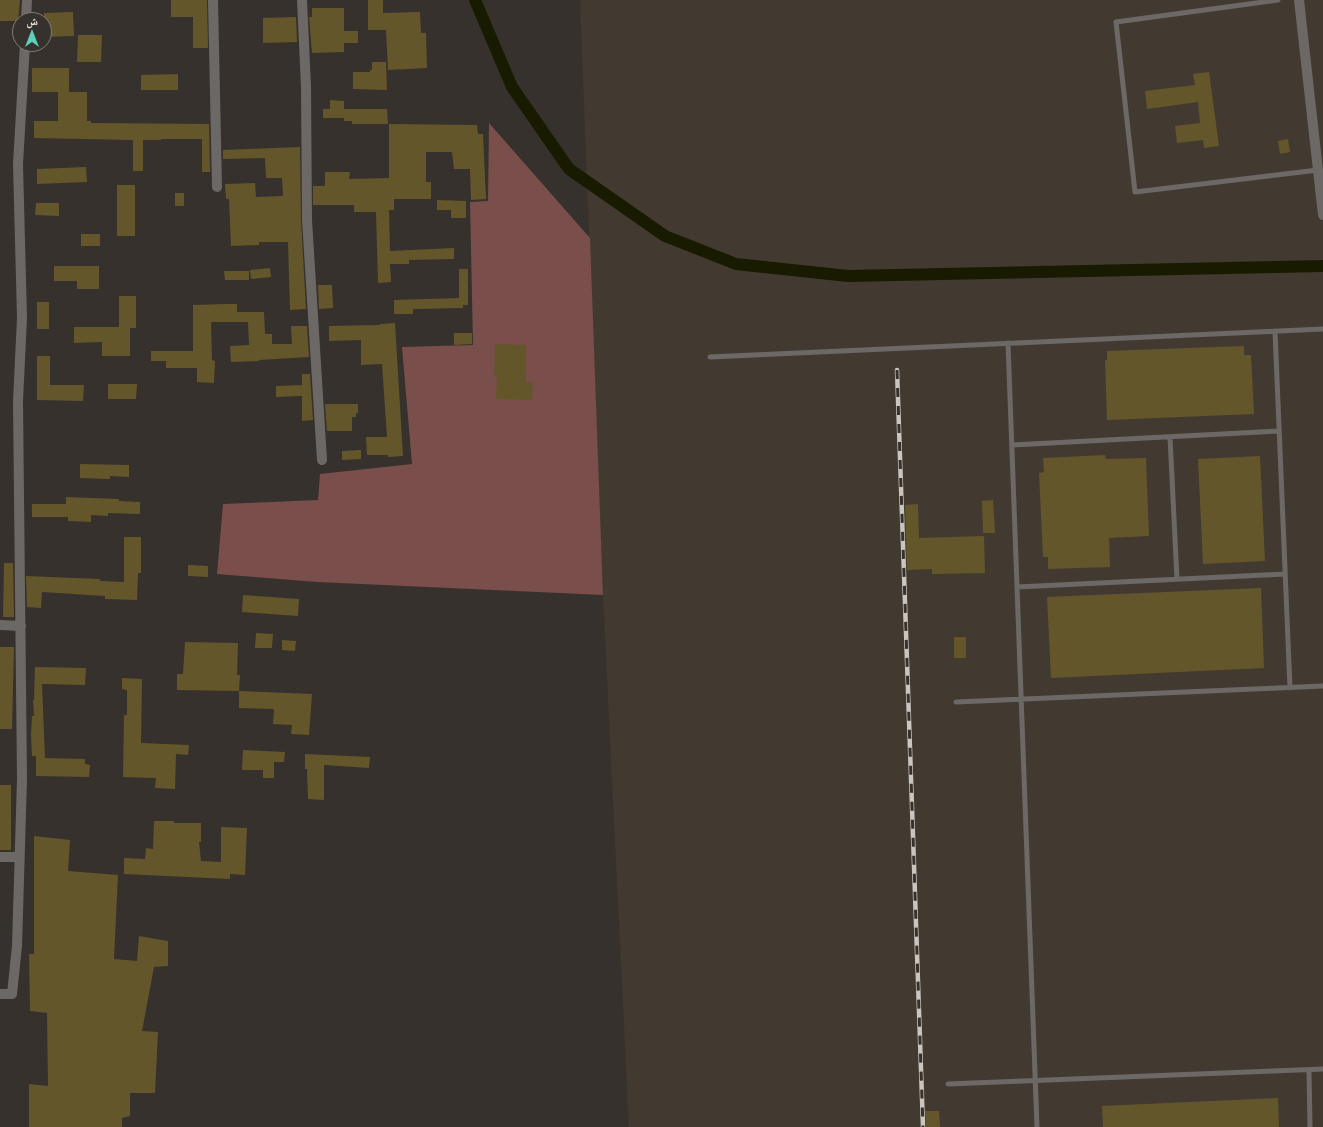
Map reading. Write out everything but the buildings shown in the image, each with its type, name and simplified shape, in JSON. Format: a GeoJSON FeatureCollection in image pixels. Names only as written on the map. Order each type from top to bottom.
{"type":"FeatureCollection","features":[{"type":"Feature","properties":{"kind":"street"},"geometry":{"type":"LineString","coordinates":[[26,12],[27,0]]}},
{"type":"Feature","properties":{"kind":"street"},"geometry":{"type":"LineString","coordinates":[[212,0],[217,187]]}},
{"type":"Feature","properties":{"kind":"street"},"geometry":{"type":"LineString","coordinates":[[302,0],[306,87],[307,220],[322,460]]}},
{"type":"Feature","properties":{"kind":"street"},"geometry":{"type":"LineString","coordinates":[[1299,0],[1323,215]]}},
{"type":"Feature","properties":{"kind":"street"},"geometry":{"type":"LineString","coordinates":[[0,994],[12,994],[17,946],[22,780],[18,401],[22,318],[18,164],[25,52]]}},
{"type":"Feature","properties":{"kind":"street"},"geometry":{"type":"LineString","coordinates":[[0,625],[21,626]]}},
{"type":"Feature","properties":{"kind":"street"},"geometry":{"type":"LineString","coordinates":[[0,857],[19,857]]}},
{"type":"Feature","properties":{"kind":"lane"},"geometry":{"type":"LineString","coordinates":[[1278,0],[1116,22],[1135,192],[1318,170]]}},
{"type":"Feature","properties":{"kind":"lane"},"geometry":{"type":"LineString","coordinates":[[710,357],[1323,329]]}},
{"type":"Feature","properties":{"kind":"lane"},"geometry":{"type":"LineString","coordinates":[[1275,331],[1290,688]]}},
{"type":"Feature","properties":{"kind":"lane"},"geometry":{"type":"LineString","coordinates":[[1008,343],[1037,1127]]}},
{"type":"Feature","properties":{"kind":"lane"},"geometry":{"type":"LineString","coordinates":[[1012,445],[1279,431]]}},
{"type":"Feature","properties":{"kind":"lane"},"geometry":{"type":"LineString","coordinates":[[1170,437],[1176,579]]}},
{"type":"Feature","properties":{"kind":"lane"},"geometry":{"type":"LineString","coordinates":[[1017,587],[1285,574]]}},
{"type":"Feature","properties":{"kind":"lane"},"geometry":{"type":"LineString","coordinates":[[956,702],[1323,686]]}},
{"type":"Feature","properties":{"kind":"lane"},"geometry":{"type":"LineString","coordinates":[[948,1084],[1323,1069]]}},
{"type":"Feature","properties":{"kind":"lane"},"geometry":{"type":"LineString","coordinates":[[1309,1070],[1310,1127]]}},
{"type":"Feature","properties":{"kind":"shaded area"},"geometry":{"type":"Polygon","coordinates":[[[580,0],[1323,0],[1323,1127],[629,1127],[603,595],[580,0]]]}},
{"type":"Feature","properties":{"kind":"shaded area"},"geometry":{"type":"Polygon","coordinates":[[[489,123],[590,238],[603,595],[317,582],[217,574],[223,504],[318,500],[320,474],[412,464],[402,347],[473,345],[470,202],[488,201],[489,123]]]}},
{"type":"Feature","properties":{"kind":"waterway"},"geometry":{"type":"LineString","coordinates":[[475,0],[512,87],[569,169],[665,236],[736,264],[848,276],[1323,266]]}},
{"type":"Feature","properties":{"kind":"railway"},"geometry":{"type":"LineString","coordinates":[[897,370],[923,1127]]}}]}
